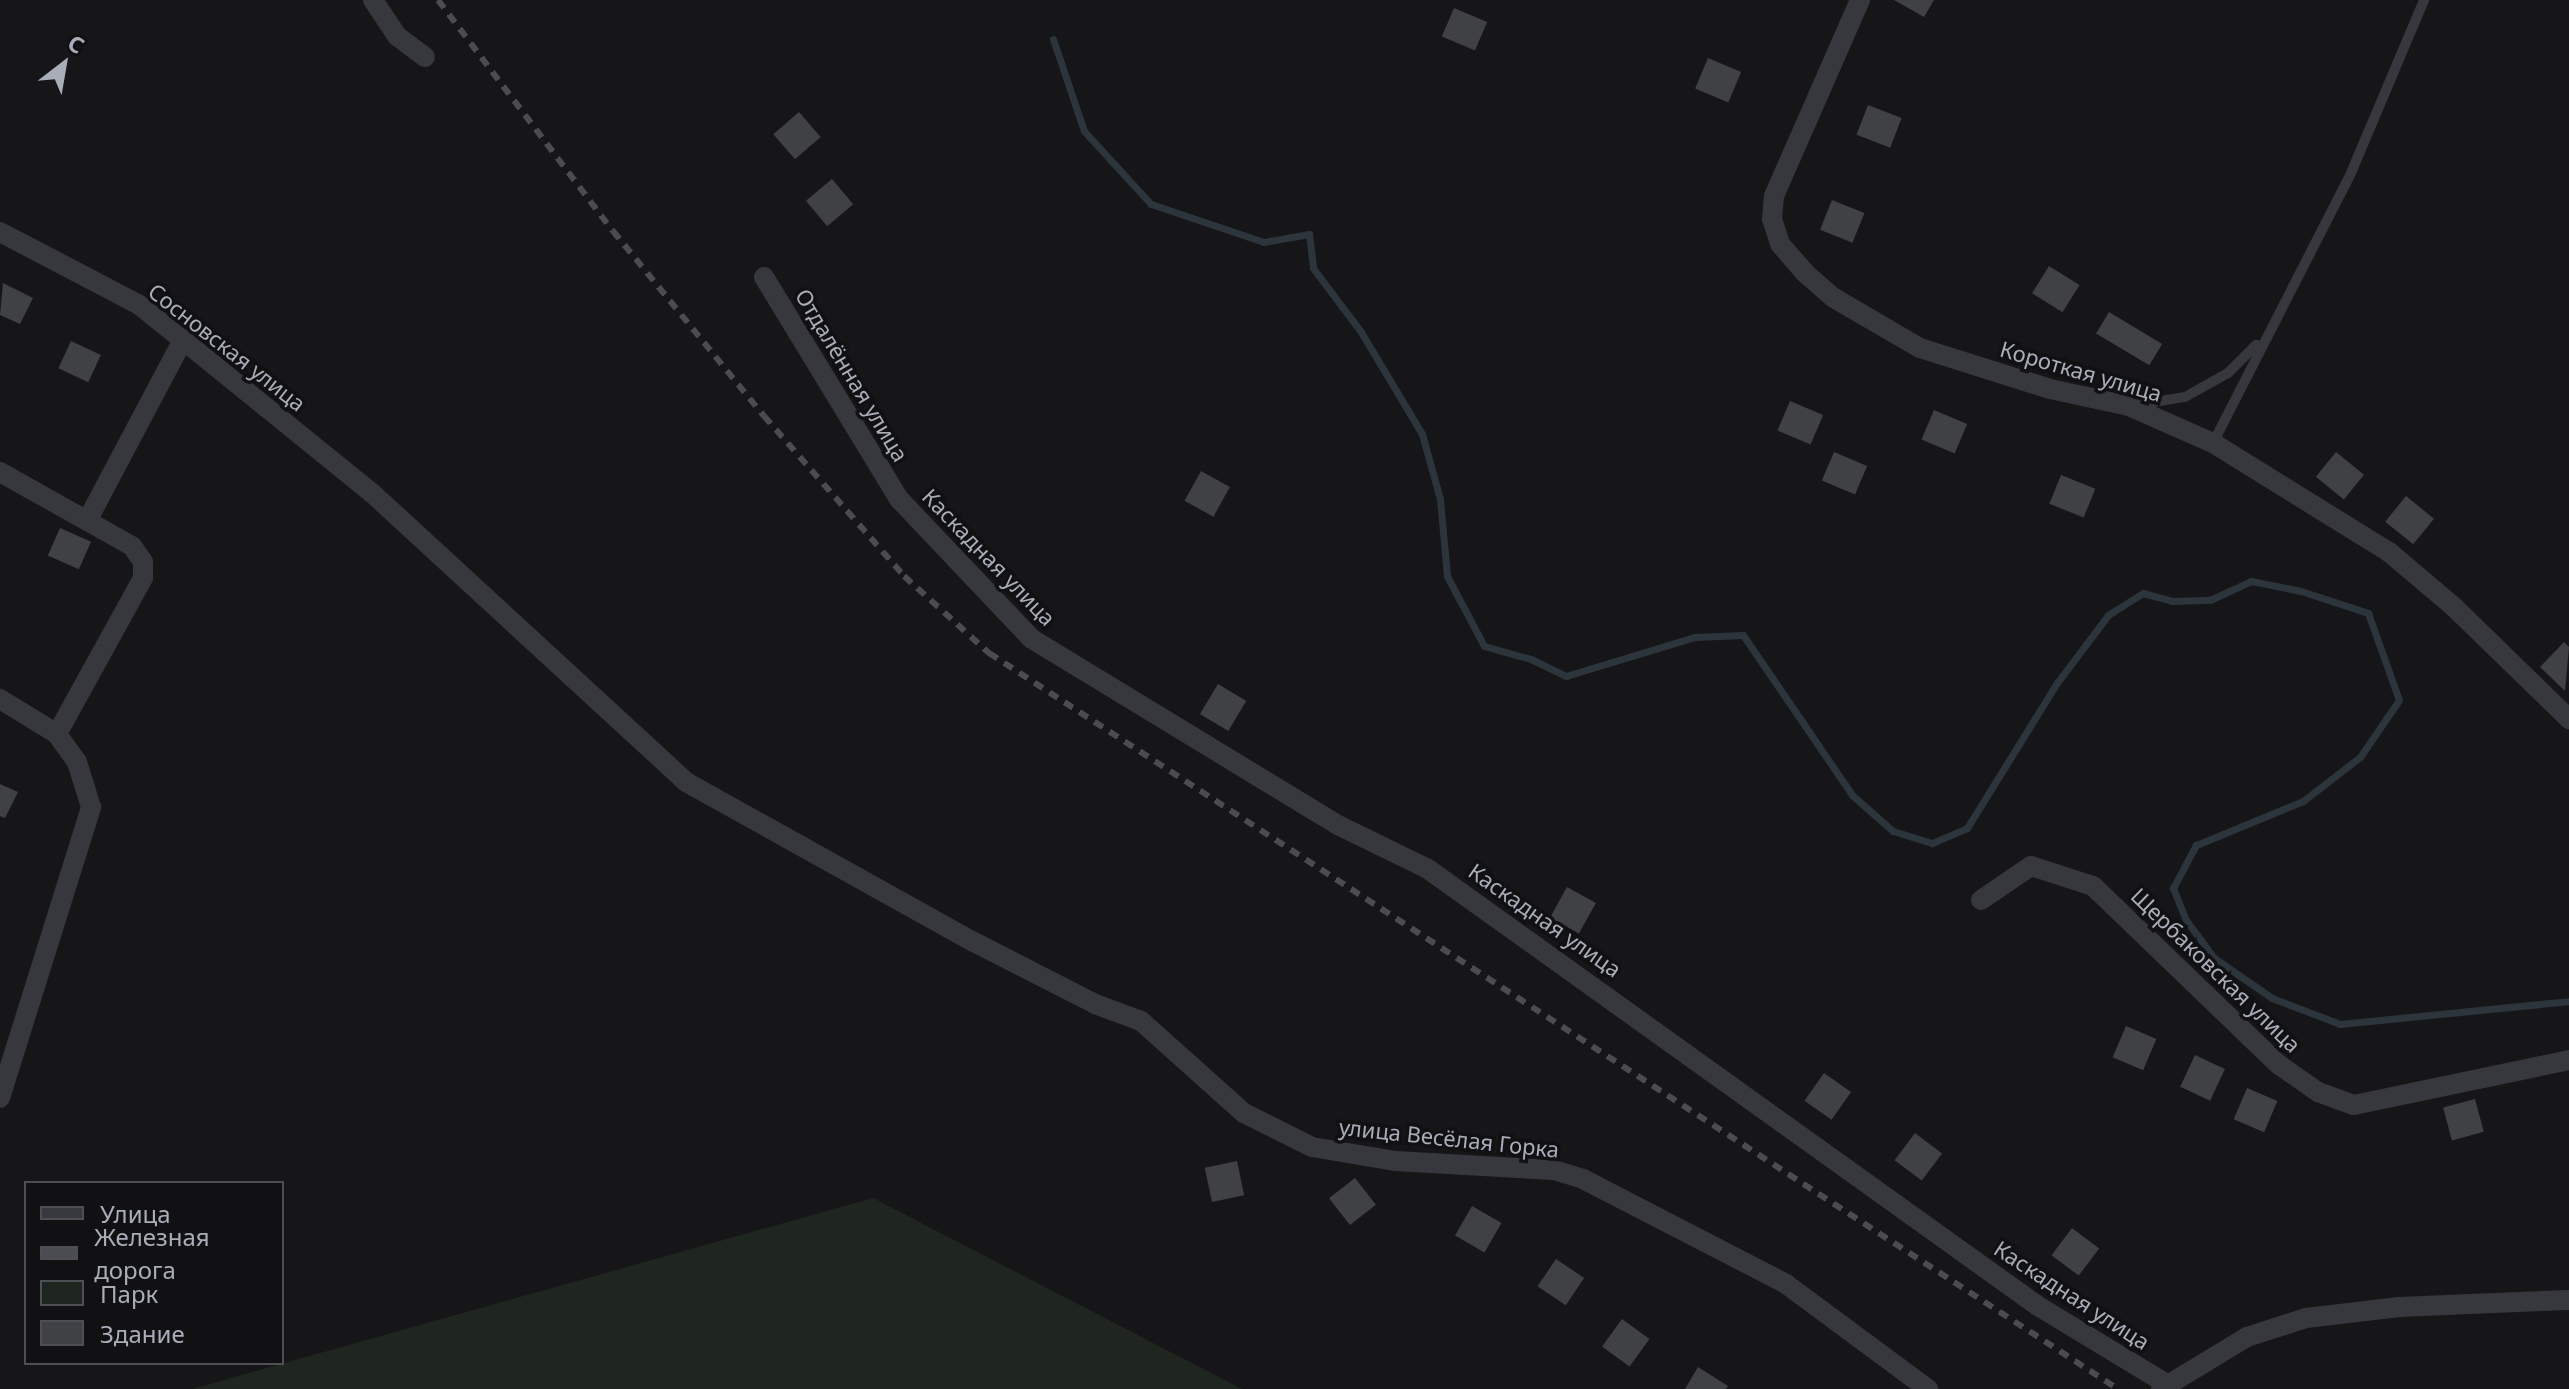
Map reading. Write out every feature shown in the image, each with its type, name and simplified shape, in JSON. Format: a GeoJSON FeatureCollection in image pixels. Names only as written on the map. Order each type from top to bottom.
{"type":"FeatureCollection","features":[{"type":"Feature","properties":{"kind":"street"},"geometry":{"type":"LineString","coordinates":[[373,0],[397,36],[425,57]]}},
{"type":"Feature","properties":{"kind":"street","name":"Короткая улица"},"geometry":{"type":"LineString","coordinates":[[1860,0],[1774,196],[1772,219],[1780,244],[1834,298],[1920,348],[2050,389],[2129,406],[2213,443],[2389,552],[2454,607],[2569,719]]}},
{"type":"Feature","properties":{"kind":"street","name":"Сосновская улица"},"geometry":{"type":"LineString","coordinates":[[0,232],[138,304],[183,340],[372,493],[686,782],[1095,1004]]}},
{"type":"Feature","properties":{"kind":"street","name":"Отдалённая улица"},"geometry":{"type":"LineString","coordinates":[[764,277],[899,499]]}},
{"type":"Feature","properties":{"kind":"street"},"geometry":{"type":"LineString","coordinates":[[87,521],[183,340]]}},
{"type":"Feature","properties":{"kind":"street"},"geometry":{"type":"LineString","coordinates":[[0,472],[132,546],[143,562],[143,578],[57,734]]}},
{"type":"Feature","properties":{"kind":"street","name":"Каскадная улица"},"geometry":{"type":"LineString","coordinates":[[899,499],[1032,639],[1340,826],[1428,869],[2038,1306],[2164,1386]]}},
{"type":"Feature","properties":{"kind":"street"},"geometry":{"type":"LineString","coordinates":[[0,699],[57,734],[77,762],[91,807],[0,1098]]}},
{"type":"Feature","properties":{"kind":"street","name":"Щербаковская улица"},"geometry":{"type":"LineString","coordinates":[[1981,900],[2031,866],[2093,886],[2278,1064],[2318,1092],[2354,1105],[2569,1060]]}},
{"type":"Feature","properties":{"kind":"street","name":"улица Весёлая Горка"},"geometry":{"type":"LineString","coordinates":[[1095,1004],[1141,1021],[1244,1113],[1312,1147],[1396,1161],[1554,1170],[1583,1179],[1786,1284],[1928,1389]]}},
{"type":"Feature","properties":{"kind":"street"},"geometry":{"type":"LineString","coordinates":[[2164,1386],[2247,1337],[2336,1312],[2569,1300]]}},
{"type":"Feature","properties":{"kind":"lane"},"geometry":{"type":"LineString","coordinates":[[2213,443],[2263,338],[2351,173],[2424,0]]}},
{"type":"Feature","properties":{"kind":"lane"},"geometry":{"type":"LineString","coordinates":[[2129,406],[2185,397],[2228,373],[2263,338]]}},
{"type":"Feature","properties":{"kind":"green space"},"geometry":{"type":"Polygon","coordinates":[[[873,1198],[1242,1389],[192,1389],[873,1198]]]}},
{"type":"Feature","properties":{"kind":"building"},"geometry":{"type":"Polygon","coordinates":[[[1894,0],[1934,0],[1924,17],[1894,0]]]}},
{"type":"Feature","properties":{"kind":"building"},"geometry":{"type":"Polygon","coordinates":[[[1454,8],[1487,22],[1475,51],[1442,37],[1454,8]]]}},
{"type":"Feature","properties":{"kind":"building"},"geometry":{"type":"Polygon","coordinates":[[[1708,58],[1741,72],[1728,102],[1695,88],[1708,58]]]}},
{"type":"Feature","properties":{"kind":"building"},"geometry":{"type":"Polygon","coordinates":[[[1868,105],[1902,118],[1890,148],[1857,135],[1868,105]]]}},
{"type":"Feature","properties":{"kind":"building"},"geometry":{"type":"Polygon","coordinates":[[[799,112],[821,137],[795,159],[773,134],[799,112]]]}},
{"type":"Feature","properties":{"kind":"building"},"geometry":{"type":"Polygon","coordinates":[[[832,179],[853,204],[827,226],[806,201],[832,179]]]}},
{"type":"Feature","properties":{"kind":"building"},"geometry":{"type":"Polygon","coordinates":[[[1832,200],[1864,213],[1852,243],[1820,230],[1832,200]]]}},
{"type":"Feature","properties":{"kind":"building"},"geometry":{"type":"Polygon","coordinates":[[[2049,266],[2080,285],[2063,312],[2032,293],[2049,266]]]}},
{"type":"Feature","properties":{"kind":"building"},"geometry":{"type":"Polygon","coordinates":[[[3,283],[33,298],[20,324],[0,315],[3,283]]]}},
{"type":"Feature","properties":{"kind":"building"},"geometry":{"type":"Polygon","coordinates":[[[2109,312],[2162,344],[2149,365],[2096,333],[2109,312]]]}},
{"type":"Feature","properties":{"kind":"building"},"geometry":{"type":"Polygon","coordinates":[[[71,341],[101,355],[88,382],[58,368],[71,341]]]}},
{"type":"Feature","properties":{"kind":"building"},"geometry":{"type":"Polygon","coordinates":[[[1790,401],[1823,415],[1811,445],[1777,430],[1790,401]]]}},
{"type":"Feature","properties":{"kind":"building"},"geometry":{"type":"Polygon","coordinates":[[[1934,410],[1967,424],[1955,454],[1921,439],[1934,410]]]}},
{"type":"Feature","properties":{"kind":"building"},"geometry":{"type":"Polygon","coordinates":[[[1834,452],[1867,466],[1855,495],[1822,481],[1834,452]]]}},
{"type":"Feature","properties":{"kind":"building"},"geometry":{"type":"Polygon","coordinates":[[[2336,452],[2364,475],[2344,500],[2316,477],[2336,452]]]}},
{"type":"Feature","properties":{"kind":"building"},"geometry":{"type":"Polygon","coordinates":[[[1201,471],[1230,487],[1213,517],[1185,501],[1201,471]]]}},
{"type":"Feature","properties":{"kind":"building"},"geometry":{"type":"Polygon","coordinates":[[[2061,475],[2095,489],[2084,518],[2049,504],[2061,475]]]}},
{"type":"Feature","properties":{"kind":"building"},"geometry":{"type":"Polygon","coordinates":[[[2406,496],[2434,519],[2413,544],[2385,522],[2406,496]]]}},
{"type":"Feature","properties":{"kind":"building"},"geometry":{"type":"Polygon","coordinates":[[[60,528],[91,542],[79,569],[48,555],[60,528]]]}},
{"type":"Feature","properties":{"kind":"building"},"geometry":{"type":"Polygon","coordinates":[[[2564,642],[2569,647],[2565,691],[2540,667],[2564,642]]]}},
{"type":"Feature","properties":{"kind":"building"},"geometry":{"type":"Polygon","coordinates":[[[1218,684],[1246,701],[1228,731],[1200,714],[1218,684]]]}},
{"type":"Feature","properties":{"kind":"building"},"geometry":{"type":"Polygon","coordinates":[[[0,784],[18,792],[5,818],[0,816],[0,784]]]}},
{"type":"Feature","properties":{"kind":"building"},"geometry":{"type":"Polygon","coordinates":[[[1567,887],[1596,903],[1579,934],[1550,918],[1567,887]]]}},
{"type":"Feature","properties":{"kind":"building"},"geometry":{"type":"Polygon","coordinates":[[[2126,1026],[2156,1039],[2143,1070],[2113,1057],[2126,1026]]]}},
{"type":"Feature","properties":{"kind":"building"},"geometry":{"type":"Polygon","coordinates":[[[2195,1055],[2225,1069],[2210,1101],[2180,1087],[2195,1055]]]}},
{"type":"Feature","properties":{"kind":"building"},"geometry":{"type":"Polygon","coordinates":[[[1824,1073],[1851,1092],[1832,1120],[1804,1101],[1824,1073]]]}},
{"type":"Feature","properties":{"kind":"building"},"geometry":{"type":"Polygon","coordinates":[[[2247,1088],[2277,1101],[2264,1132],[2234,1119],[2247,1088]]]}},
{"type":"Feature","properties":{"kind":"building"},"geometry":{"type":"Polygon","coordinates":[[[2475,1099],[2484,1132],[2452,1140],[2443,1108],[2475,1099]]]}},
{"type":"Feature","properties":{"kind":"building"},"geometry":{"type":"Polygon","coordinates":[[[1915,1133],[1942,1153],[1922,1181],[1895,1160],[1915,1133]]]}},
{"type":"Feature","properties":{"kind":"building"},"geometry":{"type":"Polygon","coordinates":[[[1237,1161],[1244,1195],[1212,1202],[1205,1168],[1237,1161]]]}},
{"type":"Feature","properties":{"kind":"building"},"geometry":{"type":"Polygon","coordinates":[[[1355,1178],[1376,1205],[1350,1225],[1329,1198],[1355,1178]]]}},
{"type":"Feature","properties":{"kind":"building"},"geometry":{"type":"Polygon","coordinates":[[[1472,1206],[1501,1223],[1484,1252],[1455,1235],[1472,1206]]]}},
{"type":"Feature","properties":{"kind":"building"},"geometry":{"type":"Polygon","coordinates":[[[2072,1228],[2099,1248],[2079,1276],[2052,1255],[2072,1228]]]}},
{"type":"Feature","properties":{"kind":"building"},"geometry":{"type":"Polygon","coordinates":[[[1556,1259],[1584,1278],[1566,1305],[1538,1286],[1556,1259]]]}},
{"type":"Feature","properties":{"kind":"building"},"geometry":{"type":"Polygon","coordinates":[[[1622,1319],[1650,1339],[1630,1366],[1602,1347],[1622,1319]]]}},
{"type":"Feature","properties":{"kind":"building"},"geometry":{"type":"Polygon","coordinates":[[[1698,1367],[1728,1386],[1726,1389],[1685,1389],[1698,1367]]]}},
{"type":"Feature","properties":{"kind":"waterway"},"geometry":{"type":"LineString","coordinates":[[1053,39],[1084,131],[1151,204],[1264,242],[1309,234],[1313,268],[1361,332],[1422,434],[1440,499],[1447,576],[1484,646],[1531,659],[1566,676],[1694,637],[1743,635],[1852,795],[1893,831],[1932,843],[1967,828],[2057,683],[2108,615],[2143,593],[2172,601],[2210,600],[2251,581],[2301,591],[2368,613],[2399,700],[2360,757],[2303,801],[2196,845],[2173,888],[2186,920],[2214,958],[2272,998],[2340,1024],[2569,1001]]}},
{"type":"Feature","properties":{"kind":"railway"},"geometry":{"type":"LineString","coordinates":[[438,0],[613,231],[764,416],[904,576],[989,653],[2118,1389]]}}]}
